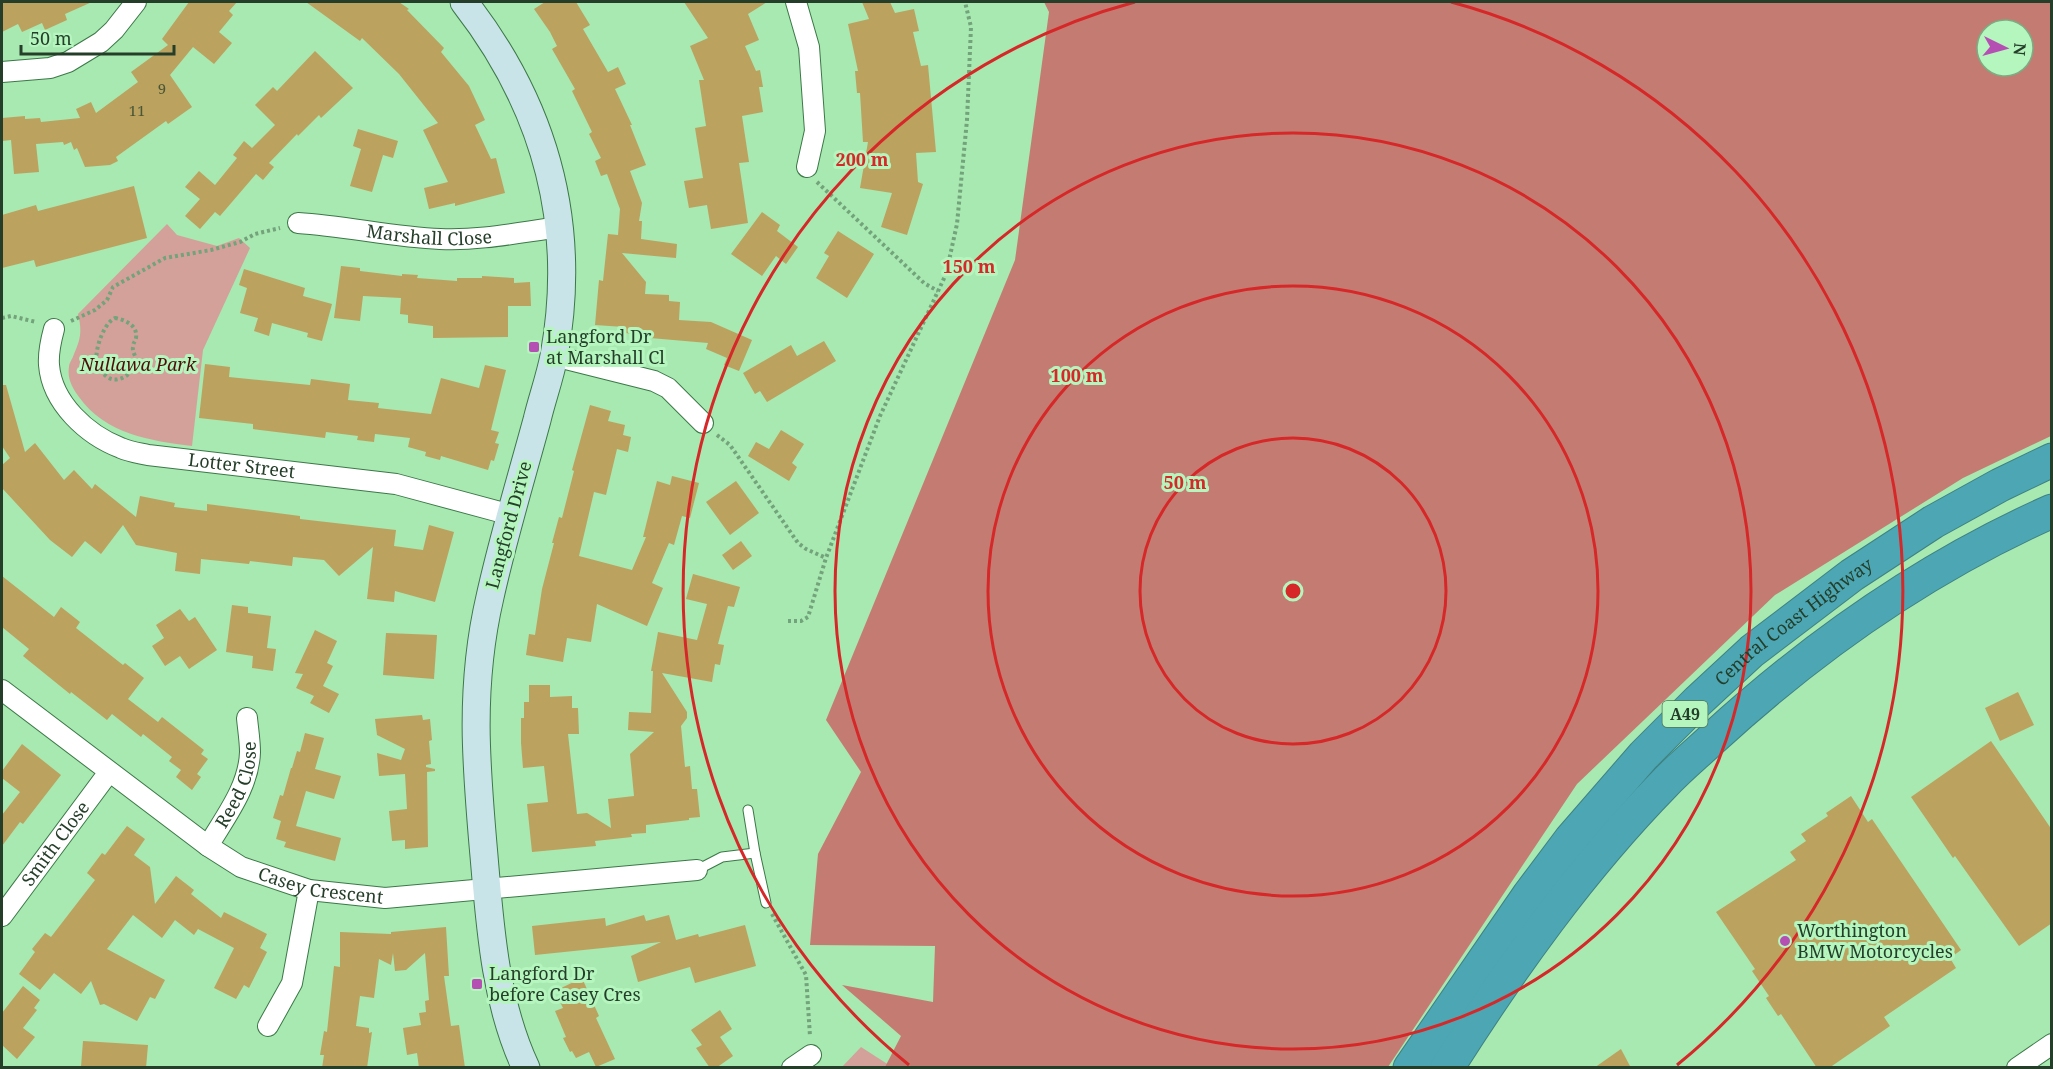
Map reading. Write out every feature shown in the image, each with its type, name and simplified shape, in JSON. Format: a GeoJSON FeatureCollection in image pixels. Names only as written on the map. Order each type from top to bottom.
{"type":"FeatureCollection","features":[{"type":"Feature","properties":{"kind":"highway","name":"Central Coast Highway"},"geometry":{"type":"LineString","coordinates":[[1410,1068],[1571,838],[1644,755],[1698,701],[1752,651],[1852,575],[1933,522],[2000,485],[2052,460]]}},
{"type":"Feature","properties":{"kind":"highway","name":"Central Coast Highway"},"geometry":{"type":"LineString","coordinates":[[1447,1068],[1495,993],[1561,903],[1665,783],[1740,714],[1797,667],[1886,602],[1960,557],[2052,511]]}},
{"type":"Feature","properties":{"kind":"highway"},"geometry":{"type":"LineString","coordinates":[[1457,1068],[1468,1035]]}},
{"type":"Feature","properties":{"kind":"street"},"geometry":{"type":"LineString","coordinates":[[2,72],[50,68],[68,62],[101,42],[114,30],[136,2]]}},
{"type":"Feature","properties":{"kind":"street","name":"Langford Drive"},"geometry":{"type":"LineString","coordinates":[[464,2],[509,66],[528,106],[542,144],[553,186],[560,227],[561,278],[554,356],[489,598],[480,649],[475,700],[475,754],[498,982],[507,1017],[526,1068]]}},
{"type":"Feature","properties":{"kind":"street"},"geometry":{"type":"LineString","coordinates":[[796,2],[809,47],[815,131],[807,166]]}},
{"type":"Feature","properties":{"kind":"street","name":"Marshall Close"},"geometry":{"type":"LineString","coordinates":[[298,223],[441,239],[560,227]]}},
{"type":"Feature","properties":{"kind":"street","name":"Lotter Street"},"geometry":{"type":"LineString","coordinates":[[54,328],[49,364],[56,392],[85,427],[123,449],[148,455],[396,484],[512,515]]}},
{"type":"Feature","properties":{"kind":"street"},"geometry":{"type":"LineString","coordinates":[[554,356],[654,381],[668,388],[703,423]]}},
{"type":"Feature","properties":{"kind":"street","name":"Casey Crescent"},"geometry":{"type":"LineString","coordinates":[[2,690],[208,846],[241,867],[309,890],[385,898],[698,870]]}},
{"type":"Feature","properties":{"kind":"street","name":"Reed Close"},"geometry":{"type":"LineString","coordinates":[[208,846],[241,790],[245,777],[250,753],[247,718]]}},
{"type":"Feature","properties":{"kind":"street","name":"Smith Close"},"geometry":{"type":"LineString","coordinates":[[2,916],[109,772]]}},
{"type":"Feature","properties":{"kind":"street"},"geometry":{"type":"LineString","coordinates":[[268,1026],[292,983],[309,890]]}},
{"type":"Feature","properties":{"kind":"street"},"geometry":{"type":"LineString","coordinates":[[2017,1068],[2052,1044]]}},
{"type":"Feature","properties":{"kind":"street"},"geometry":{"type":"LineString","coordinates":[[792,1068],[811,1054]]}},
{"type":"Feature","properties":{"kind":"lane"},"geometry":{"type":"LineString","coordinates":[[748,810],[766,903]]}},
{"type":"Feature","properties":{"kind":"lane"},"geometry":{"type":"LineString","coordinates":[[698,870],[722,856],[755,853]]}},
{"type":"Feature","properties":{"kind":"path"},"geometry":{"type":"LineString","coordinates":[[788,621],[801,621],[808,617],[826,558],[880,416],[946,274],[958,213],[967,120],[971,27],[965,2]]}},
{"type":"Feature","properties":{"kind":"path"},"geometry":{"type":"LineString","coordinates":[[807,166],[824,189],[924,283],[938,291]]}},
{"type":"Feature","properties":{"kind":"path"},"geometry":{"type":"LineString","coordinates":[[2,318],[11,316],[54,328],[95,310],[107,300],[113,287],[165,258],[211,250],[240,242],[255,234],[298,223]]}},
{"type":"Feature","properties":{"kind":"path"},"geometry":{"type":"LineString","coordinates":[[115,318],[123,320],[135,329],[136,336],[132,348],[136,363],[128,375],[116,380],[109,378],[102,371],[96,363],[95,356],[109,321],[115,318]]}},
{"type":"Feature","properties":{"kind":"path"},"geometry":{"type":"LineString","coordinates":[[703,423],[730,445],[798,543],[826,558]]}},
{"type":"Feature","properties":{"kind":"path"},"geometry":{"type":"LineString","coordinates":[[766,903],[806,975],[811,1054]]}},
{"type":"Feature","properties":{"kind":"green space","name":"Nullawa Park"},"geometry":{"type":"Polygon","coordinates":[[[167,224],[177,235],[217,246],[239,238],[250,248],[203,350],[192,446],[130,434],[102,420],[79,397],[69,376],[69,365],[80,334],[78,314],[167,224]]]}},
{"type":"Feature","properties":{"kind":"green space"},"geometry":{"type":"Polygon","coordinates":[[[861,1047],[892,1067],[841,1068],[861,1047]]]}},
{"type":"Feature","properties":{"kind":"shaded area"},"geometry":{"type":"Polygon","coordinates":[[[1044,2],[2051,2],[2051,436],[1963,478],[1775,595],[1577,784],[1388,1067],[885,1067],[901,1036],[842,985],[933,1002],[935,946],[810,945],[818,854],[861,772],[826,720],[1015,260],[1049,12],[1044,2]]]}},
{"type":"Feature","properties":{"kind":"building"},"geometry":{"type":"Polygon","coordinates":[[[2,2],[92,2],[65,14],[67,20],[45,30],[42,23],[22,32],[18,24],[2,32],[2,2]]]}},
{"type":"Feature","properties":{"kind":"building"},"geometry":{"type":"Polygon","coordinates":[[[189,2],[237,2],[229,11],[233,15],[219,32],[232,43],[214,64],[193,47],[170,75],[192,107],[168,124],[166,121],[116,157],[118,161],[110,165],[85,167],[77,148],[74,150],[71,142],[64,145],[63,142],[36,144],[39,172],[14,174],[11,140],[2,141],[2,118],[25,116],[25,119],[40,118],[41,122],[80,118],[76,109],[91,102],[96,113],[138,82],[131,72],[168,45],[162,39],[189,2]]]}},
{"type":"Feature","properties":{"kind":"building"},"geometry":{"type":"Polygon","coordinates":[[[306,2],[399,2],[409,9],[407,10],[444,48],[441,52],[469,86],[485,120],[475,125],[491,159],[496,158],[505,193],[455,206],[455,203],[429,209],[424,188],[448,182],[423,130],[438,123],[399,74],[362,38],[360,41],[306,2]]]}},
{"type":"Feature","properties":{"kind":"building"},"geometry":{"type":"Polygon","coordinates":[[[545,2],[576,2],[590,25],[583,29],[608,72],[618,67],[626,84],[615,89],[632,125],[630,125],[646,165],[630,171],[642,203],[639,221],[642,221],[641,239],[677,244],[676,258],[622,253],[646,282],[645,294],[669,295],[669,301],[680,302],[679,320],[711,322],[752,340],[739,371],[724,365],[727,358],[706,349],[708,343],[650,338],[650,335],[624,333],[624,327],[595,325],[599,280],[603,281],[608,234],[618,235],[620,209],[607,174],[601,176],[595,161],[601,158],[589,134],[592,132],[572,91],[575,89],[552,49],[557,46],[534,9],[545,2]]]}},
{"type":"Feature","properties":{"kind":"building"},"geometry":{"type":"Polygon","coordinates":[[[684,2],[767,2],[748,14],[759,40],[745,46],[756,71],[760,70],[763,87],[759,87],[763,112],[742,116],[749,162],[739,163],[748,223],[711,229],[707,205],[689,208],[684,181],[703,178],[695,128],[706,126],[699,80],[704,80],[690,46],[708,38],[684,2]]]}},
{"type":"Feature","properties":{"kind":"building"},"geometry":{"type":"Polygon","coordinates":[[[862,2],[890,2],[895,13],[914,9],[919,31],[913,32],[921,66],[928,65],[936,152],[916,153],[918,182],[923,184],[907,235],[881,227],[892,193],[860,188],[868,142],[863,142],[860,93],[857,93],[855,71],[858,71],[848,24],[869,19],[862,2]]]}},
{"type":"Feature","properties":{"kind":"building"},"geometry":{"type":"Polygon","coordinates":[[[315,51],[353,88],[321,118],[319,115],[298,136],[297,134],[269,163],[274,167],[263,180],[256,174],[220,216],[215,212],[200,229],[185,216],[200,199],[185,187],[199,171],[215,185],[237,158],[233,155],[244,141],[252,148],[275,125],[255,105],[273,87],[277,91],[315,51]]]}},
{"type":"Feature","properties":{"kind":"building"},"geometry":{"type":"Polygon","coordinates":[[[358,129],[398,141],[393,158],[383,155],[372,192],[350,186],[361,149],[353,146],[358,129]]]}},
{"type":"Feature","properties":{"kind":"building"},"geometry":{"type":"Polygon","coordinates":[[[134,186],[147,238],[36,267],[34,260],[2,268],[2,215],[36,205],[38,211],[134,186]]]}},
{"type":"Feature","properties":{"kind":"building"},"geometry":{"type":"Polygon","coordinates":[[[762,212],[780,225],[777,231],[798,247],[786,264],[776,256],[762,276],[731,254],[762,212]]]}},
{"type":"Feature","properties":{"kind":"building"},"geometry":{"type":"Polygon","coordinates":[[[838,231],[874,254],[847,298],[816,278],[829,256],[824,253],[838,231]]]}},
{"type":"Feature","properties":{"kind":"building"},"geometry":{"type":"Polygon","coordinates":[[[341,266],[360,268],[360,271],[402,276],[402,274],[418,275],[417,278],[457,281],[457,278],[482,278],[482,276],[514,278],[514,283],[530,282],[531,306],[508,306],[508,337],[433,338],[433,326],[408,323],[408,315],[400,314],[401,298],[363,296],[360,321],[334,318],[341,266]]]}},
{"type":"Feature","properties":{"kind":"building"},"geometry":{"type":"Polygon","coordinates":[[[244,269],[305,288],[303,296],[332,304],[322,341],[307,337],[308,333],[272,323],[269,336],[254,331],[258,318],[240,313],[247,288],[239,285],[244,269]]]}},
{"type":"Feature","properties":{"kind":"building"},"geometry":{"type":"Polygon","coordinates":[[[824,341],[836,361],[767,402],[760,391],[755,394],[743,373],[791,345],[797,356],[824,341]]]}},
{"type":"Feature","properties":{"kind":"building"},"geometry":{"type":"Polygon","coordinates":[[[205,364],[230,367],[229,377],[310,385],[311,379],[350,384],[348,400],[379,403],[378,408],[431,414],[441,378],[479,388],[485,365],[506,370],[491,430],[499,432],[495,443],[499,444],[494,461],[491,460],[488,470],[441,456],[440,460],[425,456],[426,452],[408,447],[410,438],[375,434],[374,442],[357,440],[358,436],[326,432],[325,438],[253,429],[253,424],[199,418],[205,364]]]}},
{"type":"Feature","properties":{"kind":"building"},"geometry":{"type":"Polygon","coordinates":[[[2,385],[6,385],[25,452],[35,443],[64,480],[74,470],[92,489],[95,484],[136,517],[140,496],[175,503],[174,507],[207,511],[207,504],[300,516],[300,519],[396,530],[394,546],[423,550],[429,525],[454,532],[435,602],[395,591],[394,602],[367,599],[373,547],[339,576],[324,560],[293,557],[292,566],[201,559],[200,574],[175,571],[177,553],[136,545],[123,525],[101,554],[85,541],[72,557],[50,540],[2,488],[2,465],[10,458],[2,446],[2,385]]]}},
{"type":"Feature","properties":{"kind":"building"},"geometry":{"type":"Polygon","coordinates":[[[590,405],[611,411],[608,421],[625,425],[623,435],[631,437],[628,452],[617,449],[606,495],[594,492],[579,556],[632,570],[646,537],[643,537],[657,481],[670,485],[672,476],[699,483],[690,518],[682,516],[674,545],[669,543],[652,583],[663,588],[647,626],[597,604],[591,642],[567,638],[563,662],[526,655],[529,634],[535,635],[542,589],[554,543],[552,543],[559,517],[562,518],[574,471],[572,470],[590,405]]]}},
{"type":"Feature","properties":{"kind":"building"},"geometry":{"type":"Polygon","coordinates":[[[781,430],[804,444],[792,463],[797,467],[789,481],[748,456],[756,442],[769,449],[781,430]]]}},
{"type":"Feature","properties":{"kind":"building"},"geometry":{"type":"Polygon","coordinates":[[[736,481],[759,513],[730,535],[706,502],[736,481]]]}},
{"type":"Feature","properties":{"kind":"building"},"geometry":{"type":"Polygon","coordinates":[[[741,541],[752,556],[733,570],[722,555],[741,541]]]}},
{"type":"Feature","properties":{"kind":"building"},"geometry":{"type":"Polygon","coordinates":[[[693,574],[740,587],[734,607],[728,606],[718,644],[724,645],[720,665],[715,664],[712,682],[662,673],[687,712],[687,718],[681,726],[685,767],[690,766],[692,789],[697,789],[700,817],[646,825],[646,833],[595,841],[596,846],[532,852],[527,804],[548,802],[544,766],[523,768],[521,718],[524,718],[524,702],[529,702],[529,685],[550,685],[550,697],[572,696],[572,708],[578,708],[579,734],[568,734],[577,814],[587,813],[611,828],[608,799],[634,796],[630,754],[654,732],[628,730],[629,712],[651,713],[653,671],[651,671],[658,632],[697,640],[707,604],[686,599],[693,574]]]}},
{"type":"Feature","properties":{"kind":"building"},"geometry":{"type":"Polygon","coordinates":[[[2,576],[54,617],[61,607],[80,622],[76,628],[123,665],[125,663],[144,678],[128,699],[158,722],[162,717],[204,750],[201,754],[208,759],[197,774],[201,777],[192,790],[176,777],[181,770],[169,761],[172,757],[143,734],[141,737],[112,714],[107,720],[23,656],[29,649],[2,627],[2,576]]]}},
{"type":"Feature","properties":{"kind":"building"},"geometry":{"type":"Polygon","coordinates":[[[232,605],[248,607],[248,613],[271,616],[267,648],[276,649],[273,671],[252,668],[253,656],[226,652],[232,605]]]}},
{"type":"Feature","properties":{"kind":"building"},"geometry":{"type":"Polygon","coordinates":[[[180,609],[189,621],[195,617],[217,650],[189,669],[180,656],[165,666],[152,646],[164,638],[156,625],[180,609]]]}},
{"type":"Feature","properties":{"kind":"building"},"geometry":{"type":"Polygon","coordinates":[[[315,630],[337,641],[327,663],[333,666],[323,686],[339,694],[329,713],[310,703],[314,696],[296,688],[303,674],[295,673],[315,630]]]}},
{"type":"Feature","properties":{"kind":"building"},"geometry":{"type":"Polygon","coordinates":[[[386,633],[437,635],[434,679],[383,675],[386,633]]]}},
{"type":"Feature","properties":{"kind":"building"},"geometry":{"type":"Polygon","coordinates":[[[2018,692],[2034,725],[2000,741],[1985,708],[2018,692]]]}},
{"type":"Feature","properties":{"kind":"building"},"geometry":{"type":"Polygon","coordinates":[[[422,715],[423,720],[430,719],[432,740],[429,741],[431,764],[426,767],[435,769],[435,771],[427,772],[428,847],[405,849],[405,840],[392,841],[389,811],[407,809],[405,774],[379,776],[377,753],[401,760],[405,749],[377,735],[375,719],[422,715]]]}},
{"type":"Feature","properties":{"kind":"building"},"geometry":{"type":"Polygon","coordinates":[[[305,733],[324,738],[315,769],[341,776],[334,799],[306,791],[296,826],[341,838],[335,861],[284,847],[286,842],[276,839],[281,821],[273,818],[280,795],[283,796],[297,751],[300,752],[305,733]]]}},
{"type":"Feature","properties":{"kind":"building"},"geometry":{"type":"Polygon","coordinates":[[[1991,741],[2052,830],[2052,923],[2019,946],[1911,797],[1991,741]]]}},
{"type":"Feature","properties":{"kind":"building"},"geometry":{"type":"Polygon","coordinates":[[[22,744],[61,775],[23,824],[20,822],[2,846],[2,815],[20,792],[2,778],[2,771],[22,744]]]}},
{"type":"Feature","properties":{"kind":"building"},"geometry":{"type":"Polygon","coordinates":[[[1851,796],[1868,822],[1872,819],[1961,950],[1950,958],[1956,968],[1884,1017],[1890,1026],[1829,1068],[1817,1068],[1781,1014],[1778,1016],[1766,998],[1769,996],[1752,971],[1755,969],[1716,912],[1796,860],[1790,852],[1806,841],[1801,834],[1828,816],[1826,813],[1851,796]]]}},
{"type":"Feature","properties":{"kind":"building"},"geometry":{"type":"Polygon","coordinates":[[[127,826],[145,839],[134,855],[150,867],[155,904],[176,876],[194,890],[191,894],[221,918],[224,912],[267,934],[260,948],[267,952],[249,988],[244,985],[236,999],[214,988],[234,948],[198,929],[194,935],[175,920],[162,938],[133,915],[107,949],[165,980],[155,999],[150,997],[137,1021],[104,1004],[100,1005],[91,981],[81,994],[54,973],[40,990],[19,974],[35,952],[32,949],[45,933],[51,937],[95,880],[87,873],[102,853],[105,855],[127,826]]]}},
{"type":"Feature","properties":{"kind":"building"},"geometry":{"type":"Polygon","coordinates":[[[644,915],[646,921],[669,915],[676,940],[698,934],[699,937],[745,925],[756,966],[695,983],[690,967],[638,982],[631,956],[661,942],[535,955],[532,926],[605,918],[606,926],[644,915]]]}},
{"type":"Feature","properties":{"kind":"building"},"geometry":{"type":"Polygon","coordinates":[[[446,927],[449,976],[444,976],[451,1026],[459,1025],[465,1068],[419,1068],[417,1053],[407,1055],[403,1028],[421,1025],[419,1013],[426,1012],[425,1001],[429,1000],[425,953],[406,970],[395,971],[393,953],[391,965],[379,959],[374,998],[360,996],[356,1026],[369,1028],[369,1033],[372,1032],[367,1068],[322,1068],[324,1055],[320,1055],[324,1031],[327,1032],[334,966],[340,967],[340,932],[391,934],[391,932],[446,927]]]}},
{"type":"Feature","properties":{"kind":"building"},"geometry":{"type":"Polygon","coordinates":[[[582,978],[599,1016],[596,1018],[615,1059],[596,1067],[589,1052],[576,1058],[572,1051],[570,1052],[555,1011],[563,1008],[559,1000],[563,998],[559,989],[582,978]]]}},
{"type":"Feature","properties":{"kind":"building"},"geometry":{"type":"Polygon","coordinates":[[[23,986],[40,1000],[34,1008],[37,1010],[23,1028],[35,1037],[17,1059],[2,1045],[2,1013],[23,986]]]}},
{"type":"Feature","properties":{"kind":"building"},"geometry":{"type":"Polygon","coordinates":[[[720,1010],[732,1029],[720,1037],[733,1056],[716,1068],[710,1068],[696,1048],[702,1045],[691,1030],[720,1010]]]}},
{"type":"Feature","properties":{"kind":"building"},"geometry":{"type":"Polygon","coordinates":[[[83,1041],[148,1045],[146,1068],[81,1067],[83,1041]]]}},
{"type":"Feature","properties":{"kind":"building"},"geometry":{"type":"Polygon","coordinates":[[[1621,1049],[1631,1068],[1594,1068],[1621,1049]]]}},
{"type":"Feature","properties":{"kind":"place","name":"Langford Dr at Marshall Cl"},"geometry":{"type":"Point","coordinates":[534,347]}},
{"type":"Feature","properties":{"kind":"place","name":"Worthington BMW Motorcycles"},"geometry":{"type":"Point","coordinates":[1785,941]}},
{"type":"Feature","properties":{"kind":"place","name":"Langford Dr before Casey Cres"},"geometry":{"type":"Point","coordinates":[477,984]}}]}
